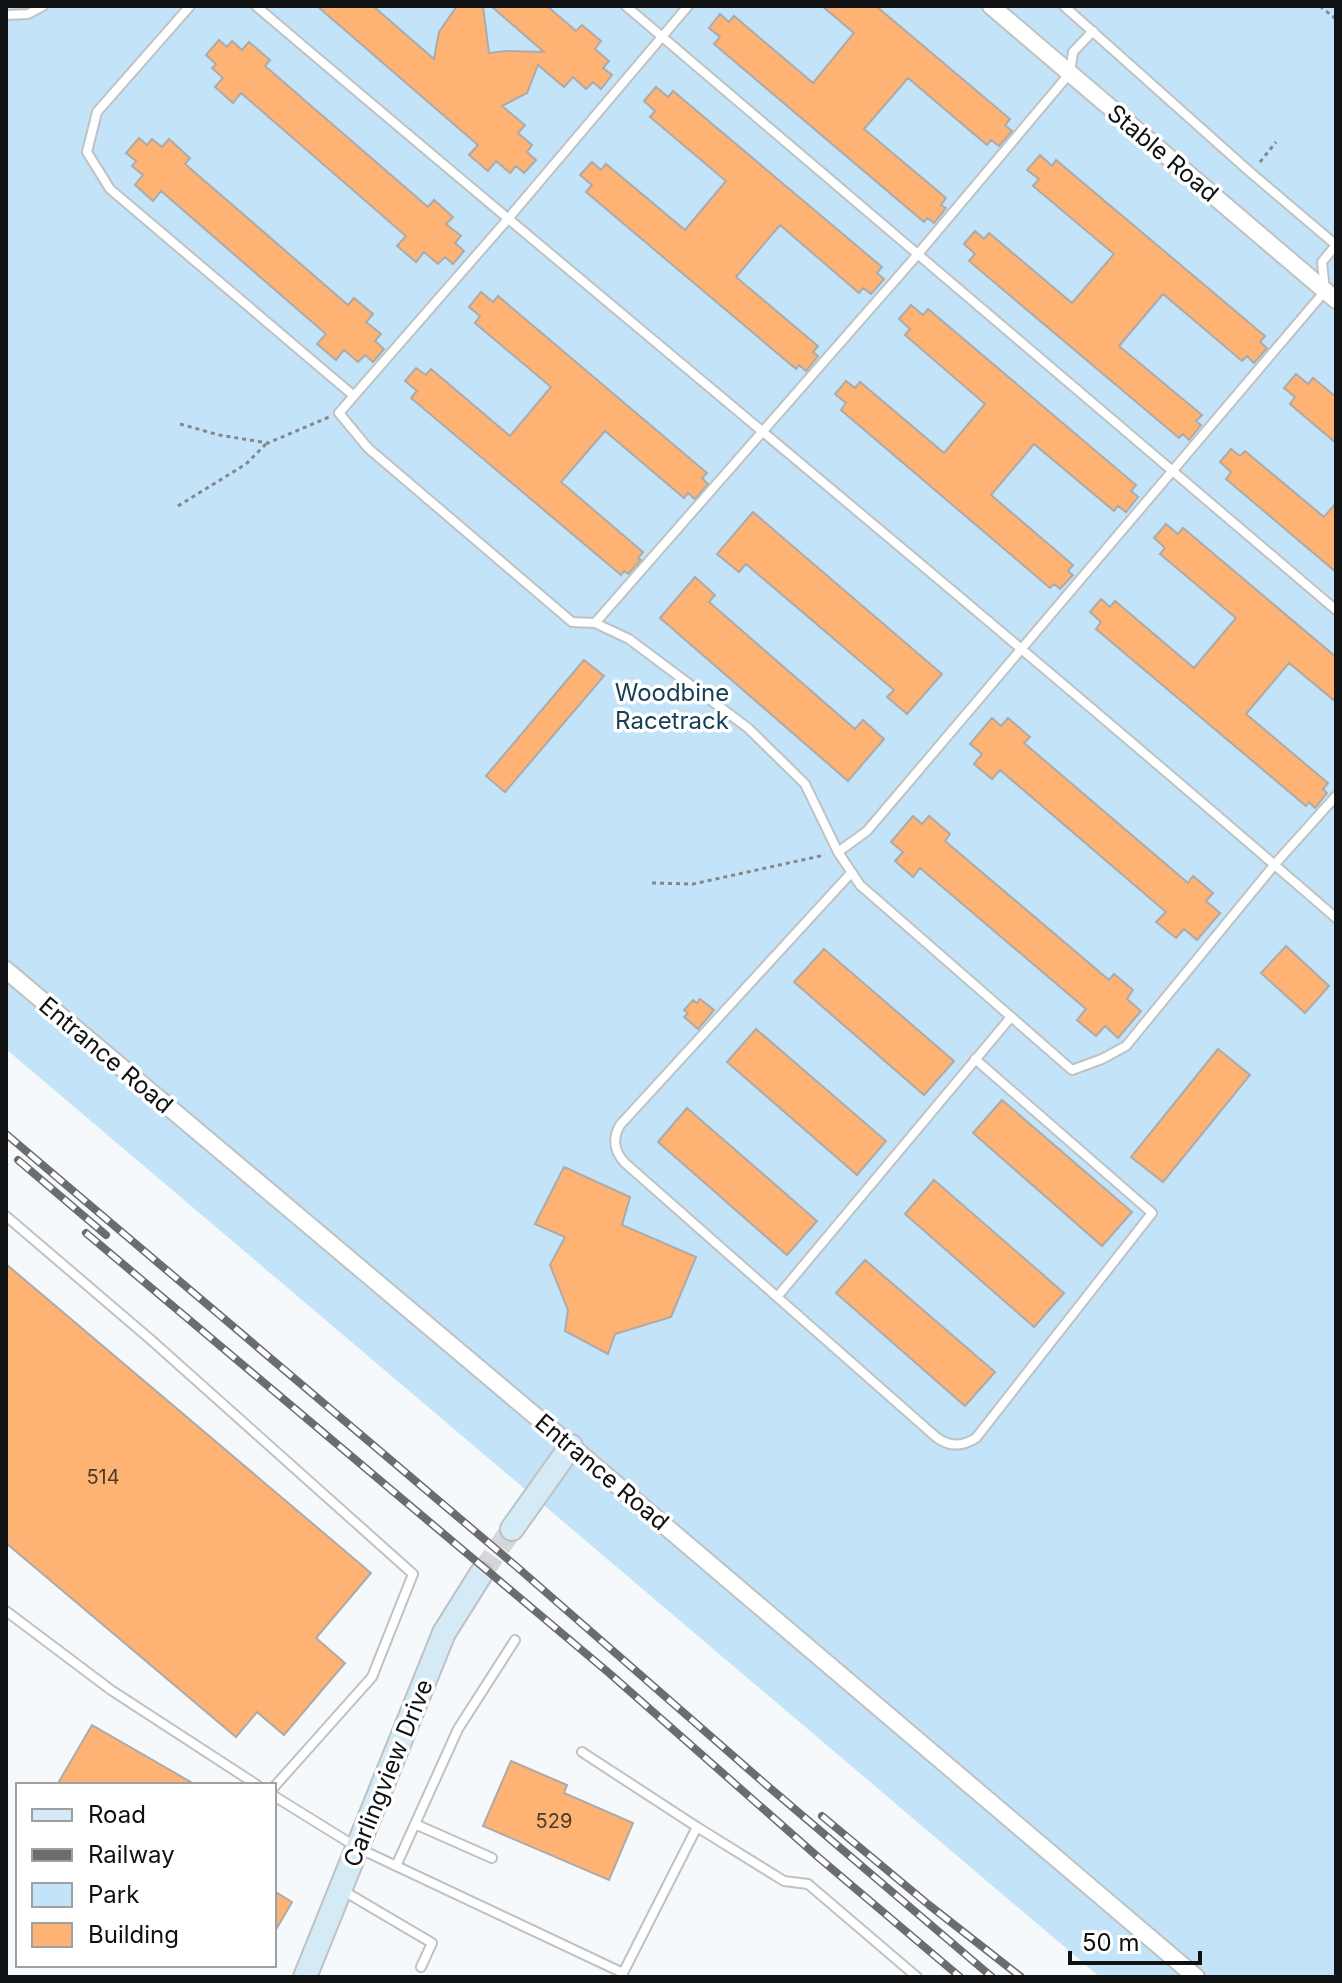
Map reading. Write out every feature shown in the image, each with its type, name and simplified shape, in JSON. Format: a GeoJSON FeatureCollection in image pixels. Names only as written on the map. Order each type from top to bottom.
{"type":"FeatureCollection","features":[{"type":"Feature","properties":{"kind":"street","name":"Stable Road"},"geometry":{"type":"LineString","coordinates":[[991,6],[1330,295]]}},
{"type":"Feature","properties":{"kind":"street","name":"Entrance Road"},"geometry":{"type":"LineString","coordinates":[[6,970],[1196,1977]]}},
{"type":"Feature","properties":{"kind":"street"},"geometry":{"type":"LineString","coordinates":[[512,1529],[571,1446]]}},
{"type":"Feature","properties":{"kind":"street","name":"Carlingview Drive"},"geometry":{"type":"LineString","coordinates":[[305,1977],[444,1633],[481,1574]]}},
{"type":"Feature","properties":{"kind":"lane"},"geometry":{"type":"LineString","coordinates":[[6,15],[28,14],[43,6]]}},
{"type":"Feature","properties":{"kind":"lane"},"geometry":{"type":"LineString","coordinates":[[190,6],[97,112],[87,152],[110,189],[354,396]]}},
{"type":"Feature","properties":{"kind":"lane"},"geometry":{"type":"LineString","coordinates":[[256,6],[1336,918]]}},
{"type":"Feature","properties":{"kind":"lane"},"geometry":{"type":"LineString","coordinates":[[626,6],[1336,610]]}},
{"type":"Feature","properties":{"kind":"lane"},"geometry":{"type":"LineString","coordinates":[[688,6],[339,413],[368,448],[572,622],[595,623],[629,639],[748,728],[805,784],[838,852],[860,885],[1072,1070],[1126,1046],[1275,864],[1336,796]]}},
{"type":"Feature","properties":{"kind":"lane"},"geometry":{"type":"LineString","coordinates":[[838,852],[867,831],[1173,471],[1330,295],[1322,262],[1336,245],[1064,6]]}},
{"type":"Feature","properties":{"kind":"lane"},"geometry":{"type":"LineString","coordinates":[[595,623],[918,254],[1070,73],[1073,52],[1093,31]]}},
{"type":"Feature","properties":{"kind":"lane"},"geometry":{"type":"LineString","coordinates":[[851,873],[620,1125],[616,1132],[616,1149],[625,1163],[943,1442],[960,1445],[976,1438],[1152,1213],[975,1059]]}},
{"type":"Feature","properties":{"kind":"lane"},"geometry":{"type":"LineString","coordinates":[[777,1297],[1011,1017]]}},
{"type":"Feature","properties":{"kind":"lane"},"geometry":{"type":"LineString","coordinates":[[6,1216],[150,1339],[413,1574],[372,1677],[276,1785]]}},
{"type":"Feature","properties":{"kind":"lane"},"geometry":{"type":"LineString","coordinates":[[6,1611],[111,1690],[254,1783]]}},
{"type":"Feature","properties":{"kind":"lane"},"geometry":{"type":"LineString","coordinates":[[396,1866],[458,1729],[515,1640]]}},
{"type":"Feature","properties":{"kind":"lane"},"geometry":{"type":"LineString","coordinates":[[582,1752],[784,1881],[808,1884],[917,1977]]}},
{"type":"Feature","properties":{"kind":"lane"},"geometry":{"type":"LineString","coordinates":[[276,1797],[358,1848],[622,1975],[697,1827]]}},
{"type":"Feature","properties":{"kind":"lane"},"geometry":{"type":"LineString","coordinates":[[415,1824],[492,1858]]}},
{"type":"Feature","properties":{"kind":"lane"},"geometry":{"type":"LineString","coordinates":[[341,1889],[432,1943],[421,1967]]}},
{"type":"Feature","properties":{"kind":"path"},"geometry":{"type":"LineString","coordinates":[[1320,6],[1336,19]]}},
{"type":"Feature","properties":{"kind":"path"},"geometry":{"type":"LineString","coordinates":[[178,506],[246,464],[268,443],[339,413]]}},
{"type":"Feature","properties":{"kind":"path"},"geometry":{"type":"LineString","coordinates":[[180,424],[219,435],[268,443]]}},
{"type":"Feature","properties":{"kind":"path"},"geometry":{"type":"LineString","coordinates":[[652,883],[693,884],[838,852]]}},
{"type":"Feature","properties":{"kind":"green space","name":"Woodbine Racetrack"},"geometry":{"type":"Polygon","coordinates":[[[6,6],[1336,6],[1336,1977],[1100,1977],[6,1049],[6,6]]]}},
{"type":"Feature","properties":{"kind":"building"},"geometry":{"type":"Polygon","coordinates":[[[317,6],[373,6],[434,59],[439,32],[457,6],[483,6],[489,53],[544,52],[491,6],[547,6],[576,31],[582,25],[601,41],[595,49],[609,61],[603,68],[612,75],[601,89],[593,82],[586,89],[573,77],[564,87],[538,65],[527,93],[502,106],[525,125],[518,133],[532,145],[527,152],[536,160],[524,173],[516,166],[510,173],[496,161],[488,171],[469,155],[478,145],[317,6]]]}},
{"type":"Feature","properties":{"kind":"building"},"geometry":{"type":"Polygon","coordinates":[[[822,6],[876,6],[1010,119],[1005,125],[1012,131],[999,146],[991,140],[987,145],[908,78],[864,129],[946,198],[941,205],[946,208],[934,223],[927,218],[924,222],[714,44],[720,37],[709,28],[720,14],[729,22],[734,16],[813,83],[854,33],[822,6]]]}},
{"type":"Feature","properties":{"kind":"building"},"geometry":{"type":"Polygon","coordinates":[[[219,40],[227,47],[232,41],[242,50],[249,42],[270,60],[265,66],[428,207],[434,200],[453,217],[446,224],[461,236],[455,243],[464,251],[453,264],[445,257],[438,264],[424,252],[416,262],[397,246],[406,236],[241,93],[233,103],[215,87],[223,78],[212,68],[216,64],[206,55],[219,40]]]}},
{"type":"Feature","properties":{"kind":"building"},"geometry":{"type":"Polygon","coordinates":[[[656,87],[668,97],[673,91],[882,267],[877,273],[884,279],[871,294],[863,288],[859,293],[780,225],[736,277],[818,346],[813,352],[818,356],[806,371],[799,365],[796,369],[586,192],[592,185],[580,175],[592,162],[601,170],[606,164],[685,230],[726,181],[650,117],[655,111],[644,101],[656,87]]]}},
{"type":"Feature","properties":{"kind":"building"},"geometry":{"type":"Polygon","coordinates":[[[139,138],[147,145],[152,139],[162,147],[169,139],[190,158],[185,164],[348,305],[354,298],[373,314],[366,322],[381,334],[375,341],[384,349],[373,362],[365,355],[358,362],[344,350],[336,360],[317,344],[326,334],[161,191],[153,201],[135,185],[143,175],[132,166],[136,161],[126,153],[139,138]]]}},
{"type":"Feature","properties":{"kind":"building"},"geometry":{"type":"Polygon","coordinates":[[[1040,155],[1052,166],[1056,160],[1265,336],[1260,342],[1267,348],[1254,363],[1247,356],[1242,361],[1163,294],[1119,346],[1202,415],[1196,421],[1201,425],[1189,440],[1183,434],[1179,438],[969,261],[975,254],[964,244],[975,231],[984,239],[989,233],[1072,303],[1114,254],[1033,186],[1039,179],[1027,170],[1040,155]]]}},
{"type":"Feature","properties":{"kind":"building"},"geometry":{"type":"Polygon","coordinates":[[[481,292],[493,302],[498,296],[707,473],[702,478],[708,484],[695,499],[688,493],[684,498],[605,431],[561,482],[643,552],[638,558],[641,560],[628,574],[624,571],[621,575],[411,398],[417,391],[405,381],[416,368],[426,375],[431,369],[510,436],[551,387],[475,323],[480,316],[469,307],[481,292]]]}},
{"type":"Feature","properties":{"kind":"building"},"geometry":{"type":"Polygon","coordinates":[[[911,305],[923,315],[928,309],[1136,485],[1131,491],[1138,497],[1126,512],[1118,506],[1114,511],[1034,444],[991,495],[1073,565],[1068,571],[1073,575],[1060,589],[1054,584],[1050,588],[841,410],[846,403],[835,394],[846,381],[855,388],[860,382],[944,453],[985,404],[905,335],[910,329],[899,319],[911,305]]]}},
{"type":"Feature","properties":{"kind":"building"},"geometry":{"type":"Polygon","coordinates":[[[1296,374],[1308,384],[1313,378],[1336,397],[1336,443],[1290,404],[1295,397],[1284,388],[1296,374]]]}},
{"type":"Feature","properties":{"kind":"building"},"geometry":{"type":"Polygon","coordinates":[[[1231,449],[1240,456],[1245,451],[1324,517],[1336,503],[1336,572],[1226,479],[1231,472],[1220,462],[1231,449]]]}},
{"type":"Feature","properties":{"kind":"building"},"geometry":{"type":"Polygon","coordinates":[[[753,512],[942,674],[907,714],[887,697],[894,690],[746,564],[739,572],[717,554],[753,512]]]}},
{"type":"Feature","properties":{"kind":"building"},"geometry":{"type":"Polygon","coordinates":[[[1166,524],[1178,534],[1183,528],[1336,657],[1336,702],[1289,663],[1246,714],[1328,783],[1323,789],[1327,793],[1315,808],[1309,802],[1306,806],[1096,629],[1101,622],[1090,612],[1101,599],[1110,607],[1115,601],[1194,668],[1236,618],[1160,554],[1165,548],[1154,538],[1166,524]]]}},
{"type":"Feature","properties":{"kind":"building"},"geometry":{"type":"Polygon","coordinates":[[[695,577],[715,595],[709,602],[855,729],[863,720],[884,739],[848,781],[660,618],[695,577]]]}},
{"type":"Feature","properties":{"kind":"building"},"geometry":{"type":"Polygon","coordinates":[[[584,660],[604,676],[505,792],[486,776],[584,660]]]}},
{"type":"Feature","properties":{"kind":"building"},"geometry":{"type":"Polygon","coordinates":[[[992,718],[1001,726],[1008,718],[1030,737],[1024,743],[1188,883],[1193,876],[1213,893],[1206,901],[1220,913],[1197,940],[1184,929],[1176,938],[1156,922],[1166,912],[1000,770],[992,779],[974,764],[982,754],[970,744],[992,718]]]}},
{"type":"Feature","properties":{"kind":"building"},"geometry":{"type":"Polygon","coordinates":[[[913,816],[922,824],[929,816],[950,834],[945,841],[1109,980],[1114,974],[1133,990],[1127,999],[1141,1011],[1118,1038],[1105,1026],[1096,1036],[1077,1020],[1086,1009],[920,868],[913,877],[895,861],[903,852],[891,842],[913,816]]]}},
{"type":"Feature","properties":{"kind":"building"},"geometry":{"type":"Polygon","coordinates":[[[1286,946],[1329,986],[1305,1013],[1261,973],[1286,946]]]}},
{"type":"Feature","properties":{"kind":"building"},"geometry":{"type":"Polygon","coordinates":[[[824,949],[954,1061],[924,1095],[794,982],[824,949]]]}},
{"type":"Feature","properties":{"kind":"building"},"geometry":{"type":"Polygon","coordinates":[[[700,999],[714,1010],[698,1029],[684,1017],[688,1013],[684,1010],[693,1000],[697,1003],[700,999]]]}},
{"type":"Feature","properties":{"kind":"building"},"geometry":{"type":"Polygon","coordinates":[[[756,1029],[886,1141],[857,1175],[727,1062],[756,1029]]]}},
{"type":"Feature","properties":{"kind":"building"},"geometry":{"type":"Polygon","coordinates":[[[1218,1049],[1250,1075],[1163,1182],[1131,1157],[1218,1049]]]}},
{"type":"Feature","properties":{"kind":"building"},"geometry":{"type":"Polygon","coordinates":[[[1002,1100],[1132,1212],[1102,1246],[973,1133],[1002,1100]]]}},
{"type":"Feature","properties":{"kind":"building"},"geometry":{"type":"Polygon","coordinates":[[[687,1108],[817,1221],[787,1255],[658,1142],[687,1108]]]}},
{"type":"Feature","properties":{"kind":"building"},"geometry":{"type":"Polygon","coordinates":[[[564,1167],[630,1197],[622,1225],[696,1257],[671,1317],[615,1334],[608,1354],[565,1331],[568,1310],[550,1265],[565,1237],[535,1224],[564,1167]]]}},
{"type":"Feature","properties":{"kind":"building"},"geometry":{"type":"Polygon","coordinates":[[[934,1180],[1064,1293],[1034,1327],[905,1214],[934,1180]]]}},
{"type":"Feature","properties":{"kind":"building"},"geometry":{"type":"Polygon","coordinates":[[[865,1260],[995,1372],[965,1406],[836,1293],[865,1260]]]}},
{"type":"Feature","properties":{"kind":"building"},"geometry":{"type":"Polygon","coordinates":[[[6,1264],[371,1573],[316,1638],[345,1663],[284,1735],[257,1712],[236,1737],[6,1543],[6,1264]]]}},
{"type":"Feature","properties":{"kind":"building"},"geometry":{"type":"Polygon","coordinates":[[[92,1725],[193,1783],[58,1783],[92,1725]]]}},
{"type":"Feature","properties":{"kind":"building"},"geometry":{"type":"Polygon","coordinates":[[[511,1761],[567,1785],[564,1793],[633,1823],[609,1880],[483,1826],[511,1761]]]}},
{"type":"Feature","properties":{"kind":"building"},"geometry":{"type":"Polygon","coordinates":[[[276,1892],[292,1902],[276,1930],[276,1892]]]}},
{"type":"Feature","properties":{"kind":"tunnel"},"geometry":{"type":"LineString","coordinates":[[481,1574],[512,1529]]}},
{"type":"Feature","properties":{"kind":"railway"},"geometry":{"type":"LineString","coordinates":[[6,1134],[517,1567],[992,1977]]}},
{"type":"Feature","properties":{"kind":"railway"},"geometry":{"type":"LineString","coordinates":[[18,1160],[106,1235]]}},
{"type":"Feature","properties":{"kind":"railway"},"geometry":{"type":"LineString","coordinates":[[86,1233],[609,1673],[960,1977]]}},
{"type":"Feature","properties":{"kind":"railway"},"geometry":{"type":"LineString","coordinates":[[822,1816],[1021,1977]]}}]}
